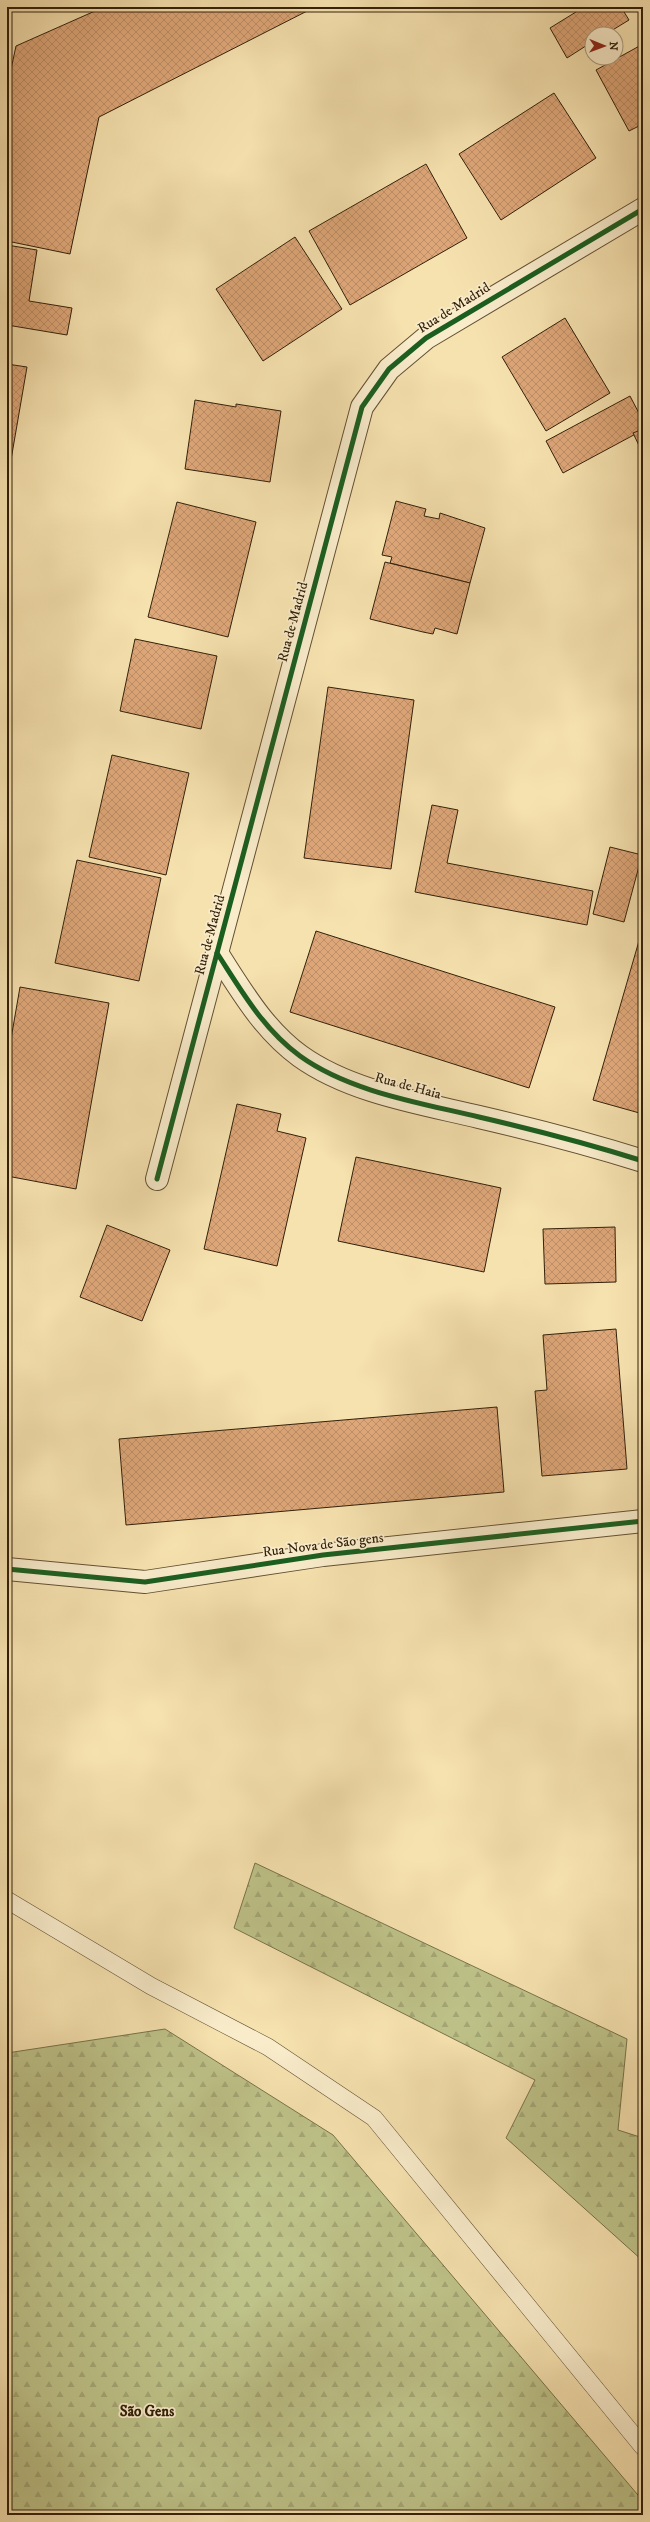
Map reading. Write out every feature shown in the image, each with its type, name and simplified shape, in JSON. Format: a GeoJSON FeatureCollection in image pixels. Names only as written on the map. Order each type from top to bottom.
{"type":"FeatureCollection","features":[{"type":"Feature","properties":{"kind":"street","name":"Rua de Madrid"},"geometry":{"type":"LineString","coordinates":[[157,1179],[362,407],[390,369],[426,338],[643,209]]}},
{"type":"Feature","properties":{"kind":"street","name":"Rua de Haia"},"geometry":{"type":"LineString","coordinates":[[217,953],[260,1019],[300,1056],[349,1082],[400,1098],[570,1139],[643,1161]]}},
{"type":"Feature","properties":{"kind":"street","name":"Rua Nova de São gens"},"geometry":{"type":"LineString","coordinates":[[7,1569],[144,1582],[324,1555],[643,1521]]}},
{"type":"Feature","properties":{"kind":"lane"},"geometry":{"type":"LineString","coordinates":[[7,1900],[152,1986],[268,2047],[374,2118],[643,2447]]}},
{"type":"Feature","properties":{"kind":"green space"},"geometry":{"type":"Polygon","coordinates":[[[255,1863],[627,2039],[618,2130],[643,2138],[643,2261],[506,2138],[535,2080],[234,1928],[255,1863]]]}},
{"type":"Feature","properties":{"kind":"green space"},"geometry":{"type":"Polygon","coordinates":[[[165,2029],[333,2135],[643,2501],[643,2515],[7,2515],[7,2053],[165,2029]]]}},
{"type":"Feature","properties":{"kind":"building"},"geometry":{"type":"Polygon","coordinates":[[[104,7],[315,7],[99,117],[70,254],[7,241],[7,88],[16,46],[104,7]]]}},
{"type":"Feature","properties":{"kind":"building"},"geometry":{"type":"Polygon","coordinates":[[[584,7],[621,7],[629,20],[619,26],[584,26],[584,47],[567,58],[550,28],[584,7]]]}},
{"type":"Feature","properties":{"kind":"building"},"geometry":{"type":"Polygon","coordinates":[[[643,44],[643,124],[629,131],[596,70],[603,66],[624,66],[624,55],[643,44]]]}},
{"type":"Feature","properties":{"kind":"building"},"geometry":{"type":"Polygon","coordinates":[[[554,93],[596,158],[501,220],[459,154],[554,93]]]}},
{"type":"Feature","properties":{"kind":"building"},"geometry":{"type":"Polygon","coordinates":[[[426,164],[467,238],[350,305],[309,231],[426,164]]]}},
{"type":"Feature","properties":{"kind":"building"},"geometry":{"type":"Polygon","coordinates":[[[295,237],[342,309],[263,361],[216,289],[295,237]]]}},
{"type":"Feature","properties":{"kind":"building"},"geometry":{"type":"Polygon","coordinates":[[[7,245],[37,250],[29,301],[72,308],[67,335],[7,325],[7,245]]]}},
{"type":"Feature","properties":{"kind":"building"},"geometry":{"type":"Polygon","coordinates":[[[565,318],[610,393],[546,431],[502,357],[565,318]]]}},
{"type":"Feature","properties":{"kind":"building"},"geometry":{"type":"Polygon","coordinates":[[[7,364],[27,367],[7,483],[7,364]]]}},
{"type":"Feature","properties":{"kind":"building"},"geometry":{"type":"Polygon","coordinates":[[[630,396],[643,421],[643,430],[563,473],[546,441],[630,396]]]}},
{"type":"Feature","properties":{"kind":"building"},"geometry":{"type":"Polygon","coordinates":[[[195,400],[236,407],[236,404],[281,411],[270,482],[185,469],[195,400]]]}},
{"type":"Feature","properties":{"kind":"building"},"geometry":{"type":"Polygon","coordinates":[[[643,429],[643,454],[633,433],[643,429]]]}},
{"type":"Feature","properties":{"kind":"building"},"geometry":{"type":"Polygon","coordinates":[[[396,501],[426,509],[424,516],[439,519],[440,513],[485,528],[470,583],[390,563],[392,557],[382,555],[396,501]]]}},
{"type":"Feature","properties":{"kind":"building"},"geometry":{"type":"Polygon","coordinates":[[[177,502],[256,522],[228,637],[148,617],[177,502]]]}},
{"type":"Feature","properties":{"kind":"building"},"geometry":{"type":"Polygon","coordinates":[[[385,562],[470,583],[457,634],[435,628],[433,634],[370,619],[385,562]]]}},
{"type":"Feature","properties":{"kind":"building"},"geometry":{"type":"Polygon","coordinates":[[[135,639],[217,656],[201,729],[120,711],[135,639]]]}},
{"type":"Feature","properties":{"kind":"building"},"geometry":{"type":"Polygon","coordinates":[[[328,687],[414,700],[391,869],[304,858],[328,687]]]}},
{"type":"Feature","properties":{"kind":"building"},"geometry":{"type":"Polygon","coordinates":[[[112,755],[189,773],[166,875],[89,857],[112,755]]]}},
{"type":"Feature","properties":{"kind":"building"},"geometry":{"type":"Polygon","coordinates":[[[432,805],[458,810],[447,863],[593,891],[587,925],[415,892],[432,805]]]}},
{"type":"Feature","properties":{"kind":"building"},"geometry":{"type":"Polygon","coordinates":[[[610,847],[642,855],[624,922],[593,914],[610,847]]]}},
{"type":"Feature","properties":{"kind":"building"},"geometry":{"type":"Polygon","coordinates":[[[77,860],[161,878],[139,981],[55,963],[77,860]]]}},
{"type":"Feature","properties":{"kind":"building"},"geometry":{"type":"Polygon","coordinates":[[[643,927],[643,1114],[593,1100],[643,927]]]}},
{"type":"Feature","properties":{"kind":"building"},"geometry":{"type":"Polygon","coordinates":[[[316,931],[555,1007],[529,1088],[290,1012],[316,931]]]}},
{"type":"Feature","properties":{"kind":"building"},"geometry":{"type":"Polygon","coordinates":[[[20,987],[109,1003],[76,1189],[7,1176],[7,1062],[20,987]]]}},
{"type":"Feature","properties":{"kind":"building"},"geometry":{"type":"Polygon","coordinates":[[[237,1104],[281,1114],[277,1131],[306,1138],[277,1266],[204,1249],[237,1104]]]}},
{"type":"Feature","properties":{"kind":"building"},"geometry":{"type":"Polygon","coordinates":[[[356,1157],[501,1188],[484,1272],[338,1241],[356,1157]]]}},
{"type":"Feature","properties":{"kind":"building"},"geometry":{"type":"Polygon","coordinates":[[[107,1225],[170,1250],[142,1321],[80,1297],[107,1225]]]}},
{"type":"Feature","properties":{"kind":"building"},"geometry":{"type":"Polygon","coordinates":[[[615,1227],[616,1282],[545,1284],[543,1229],[615,1227]]]}},
{"type":"Feature","properties":{"kind":"building"},"geometry":{"type":"Polygon","coordinates":[[[616,1329],[627,1469],[542,1476],[535,1391],[547,1390],[543,1335],[616,1329]]]}},
{"type":"Feature","properties":{"kind":"building"},"geometry":{"type":"Polygon","coordinates":[[[497,1407],[504,1492],[126,1525],[119,1439],[497,1407]]]}},
{"type":"Feature","properties":{"kind":"cycle path"},"geometry":{"type":"LineString","coordinates":[[157,1179],[362,407],[389,369],[426,338],[643,209]]}},
{"type":"Feature","properties":{"kind":"cycle path"},"geometry":{"type":"LineString","coordinates":[[217,953],[244,995],[275,1034],[300,1056],[341,1079],[386,1095],[541,1132],[643,1161]]}},
{"type":"Feature","properties":{"kind":"cycle path"},"geometry":{"type":"LineString","coordinates":[[7,1569],[145,1582],[323,1555],[643,1521]]}},
{"type":"Feature","properties":{"kind":"district","name":"São Gens"},"geometry":{"type":"Point","coordinates":[147,2411]}}]}
